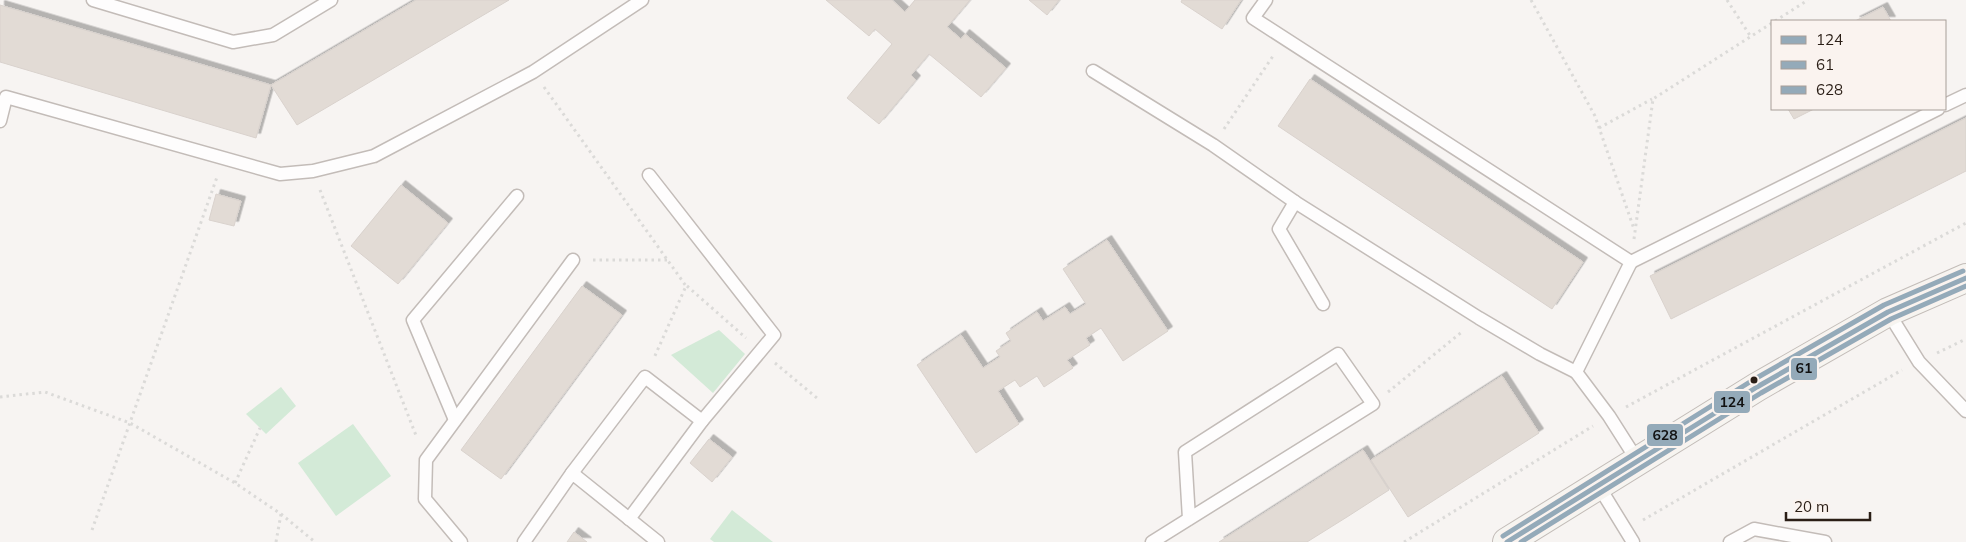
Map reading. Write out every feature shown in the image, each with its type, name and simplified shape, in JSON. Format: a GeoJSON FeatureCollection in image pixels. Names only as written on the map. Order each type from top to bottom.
{"type":"FeatureCollection","features":[{"type":"Feature","properties":{"kind":"street"},"geometry":{"type":"LineString","coordinates":[[1507,542],[1757,387],[1888,312],[1966,278]]}},
{"type":"Feature","properties":{"kind":"lane"},"geometry":{"type":"LineString","coordinates":[[94,0],[233,42],[273,35],[330,0]]}},
{"type":"Feature","properties":{"kind":"lane"},"geometry":{"type":"LineString","coordinates":[[0,121],[6,97],[280,174],[312,171],[374,156],[533,72],[642,0]]}},
{"type":"Feature","properties":{"kind":"lane"},"geometry":{"type":"LineString","coordinates":[[1266,0],[1253,18],[1631,262]]}},
{"type":"Feature","properties":{"kind":"lane"},"geometry":{"type":"LineString","coordinates":[[1092,71],[1214,145],[1295,202],[1479,318],[1540,354],[1576,372],[1609,416],[1637,460]]}},
{"type":"Feature","properties":{"kind":"lane"},"geometry":{"type":"LineString","coordinates":[[1946,105],[1966,95]]}},
{"type":"Feature","properties":{"kind":"lane"},"geometry":{"type":"LineString","coordinates":[[1576,372],[1631,262],[1936,110]]}},
{"type":"Feature","properties":{"kind":"lane"},"geometry":{"type":"LineString","coordinates":[[629,519],[702,421],[774,335],[649,175]]}},
{"type":"Feature","properties":{"kind":"lane"},"geometry":{"type":"LineString","coordinates":[[455,420],[413,320],[517,196]]}},
{"type":"Feature","properties":{"kind":"lane"},"geometry":{"type":"LineString","coordinates":[[1295,202],[1279,229],[1322,304]]}},
{"type":"Feature","properties":{"kind":"lane"},"geometry":{"type":"LineString","coordinates":[[461,542],[425,499],[426,460],[573,260]]}},
{"type":"Feature","properties":{"kind":"lane"},"geometry":{"type":"LineString","coordinates":[[1888,312],[1919,362],[1966,411]]}},
{"type":"Feature","properties":{"kind":"lane"},"geometry":{"type":"LineString","coordinates":[[1152,542],[1189,519],[1373,404],[1338,354],[1185,452],[1189,519]]}},
{"type":"Feature","properties":{"kind":"lane"},"geometry":{"type":"LineString","coordinates":[[524,542],[572,473],[645,377],[702,421]]}},
{"type":"Feature","properties":{"kind":"lane"},"geometry":{"type":"LineString","coordinates":[[572,473],[658,542]]}},
{"type":"Feature","properties":{"kind":"lane"},"geometry":{"type":"LineString","coordinates":[[1598,485],[1633,542]]}},
{"type":"Feature","properties":{"kind":"lane"},"geometry":{"type":"LineString","coordinates":[[1730,542],[1754,530],[1825,542]]}},
{"type":"Feature","properties":{"kind":"path"},"geometry":{"type":"LineString","coordinates":[[1531,0],[1599,128],[1635,232]]}},
{"type":"Feature","properties":{"kind":"path"},"geometry":{"type":"LineString","coordinates":[[1727,0],[1751,36]]}},
{"type":"Feature","properties":{"kind":"path"},"geometry":{"type":"LineString","coordinates":[[1777,20],[1808,0]]}},
{"type":"Feature","properties":{"kind":"path"},"geometry":{"type":"LineString","coordinates":[[1599,128],[1653,98],[1771,24]]}},
{"type":"Feature","properties":{"kind":"path"},"geometry":{"type":"LineString","coordinates":[[1214,145],[1285,39]]}},
{"type":"Feature","properties":{"kind":"path"},"geometry":{"type":"LineString","coordinates":[[533,72],[686,286],[817,398]]}},
{"type":"Feature","properties":{"kind":"path"},"geometry":{"type":"LineString","coordinates":[[1631,262],[1653,98]]}},
{"type":"Feature","properties":{"kind":"path"},"geometry":{"type":"LineString","coordinates":[[92,530],[224,158]]}},
{"type":"Feature","properties":{"kind":"path"},"geometry":{"type":"LineString","coordinates":[[312,171],[426,460]]}},
{"type":"Feature","properties":{"kind":"path"},"geometry":{"type":"LineString","coordinates":[[1404,542],[1609,416],[1966,224]]}},
{"type":"Feature","properties":{"kind":"path"},"geometry":{"type":"LineString","coordinates":[[573,260],[667,260]]}},
{"type":"Feature","properties":{"kind":"path"},"geometry":{"type":"LineString","coordinates":[[645,377],[686,286]]}},
{"type":"Feature","properties":{"kind":"path"},"geometry":{"type":"LineString","coordinates":[[1373,404],[1479,318]]}},
{"type":"Feature","properties":{"kind":"path"},"geometry":{"type":"LineString","coordinates":[[1626,530],[1882,380],[1966,339]]}},
{"type":"Feature","properties":{"kind":"path"},"geometry":{"type":"LineString","coordinates":[[0,396],[45,392],[130,423],[235,483],[281,514],[315,542]]}},
{"type":"Feature","properties":{"kind":"path"},"geometry":{"type":"LineString","coordinates":[[235,483],[260,428]]}},
{"type":"Feature","properties":{"kind":"path"},"geometry":{"type":"LineString","coordinates":[[276,542],[281,514]]}},
{"type":"Feature","properties":{"kind":"green space"},"geometry":{"type":"Polygon","coordinates":[[[719,330],[745,354],[713,393],[671,355],[719,330]]]}},
{"type":"Feature","properties":{"kind":"green space"},"geometry":{"type":"Polygon","coordinates":[[[281,387],[296,406],[266,434],[246,414],[281,387]]]}},
{"type":"Feature","properties":{"kind":"green space"},"geometry":{"type":"Polygon","coordinates":[[[353,424],[391,476],[336,516],[298,463],[353,424]]]}},
{"type":"Feature","properties":{"kind":"green space"},"geometry":{"type":"Polygon","coordinates":[[[732,510],[773,542],[714,542],[710,539],[732,510]]]}},
{"type":"Feature","properties":{"kind":"building"},"geometry":{"type":"Polygon","coordinates":[[[416,0],[509,0],[297,125],[271,85],[416,0]]]}},
{"type":"Feature","properties":{"kind":"building"},"geometry":{"type":"Polygon","coordinates":[[[826,0],[892,0],[905,12],[915,0],[970,0],[947,27],[961,39],[965,34],[1006,68],[981,97],[929,54],[911,75],[916,80],[879,124],[847,98],[892,44],[875,29],[869,36],[826,0]]]}},
{"type":"Feature","properties":{"kind":"building"},"geometry":{"type":"Polygon","coordinates":[[[1029,0],[1059,0],[1047,15],[1029,0]]]}},
{"type":"Feature","properties":{"kind":"building"},"geometry":{"type":"Polygon","coordinates":[[[1182,0],[1241,0],[1222,29],[1181,2],[1182,0]]]}},
{"type":"Feature","properties":{"kind":"building"},"geometry":{"type":"Polygon","coordinates":[[[0,5],[271,85],[256,138],[0,62],[0,5]]]}},
{"type":"Feature","properties":{"kind":"building"},"geometry":{"type":"Polygon","coordinates":[[[1883,7],[1890,20],[1857,20],[1883,7]]]}},
{"type":"Feature","properties":{"kind":"building"},"geometry":{"type":"Polygon","coordinates":[[[1310,79],[1583,262],[1552,309],[1278,126],[1310,79]]]}},
{"type":"Feature","properties":{"kind":"building"},"geometry":{"type":"Polygon","coordinates":[[[1789,110],[1812,110],[1794,119],[1789,110]]]}},
{"type":"Feature","properties":{"kind":"building"},"geometry":{"type":"Polygon","coordinates":[[[1966,118],[1966,171],[1671,319],[1650,276],[1966,118]]]}},
{"type":"Feature","properties":{"kind":"building"},"geometry":{"type":"Polygon","coordinates":[[[401,185],[448,223],[398,284],[351,246],[401,185]]]}},
{"type":"Feature","properties":{"kind":"building"},"geometry":{"type":"Polygon","coordinates":[[[216,194],[241,201],[234,226],[209,220],[216,194]]]}},
{"type":"Feature","properties":{"kind":"building"},"geometry":{"type":"Polygon","coordinates":[[[1107,240],[1168,331],[1123,361],[1101,328],[1086,338],[1090,345],[1067,360],[1073,368],[1044,387],[1037,376],[1020,387],[1015,380],[998,391],[1019,424],[976,453],[917,365],[961,335],[983,368],[1000,357],[996,351],[1011,341],[1006,333],[1037,312],[1043,321],[1065,307],[1070,314],[1086,304],[1063,269],[1107,240]]]}},
{"type":"Feature","properties":{"kind":"building"},"geometry":{"type":"Polygon","coordinates":[[[582,286],[622,315],[501,479],[461,450],[582,286]]]}},
{"type":"Feature","properties":{"kind":"building"},"geometry":{"type":"Polygon","coordinates":[[[1502,376],[1539,433],[1408,517],[1371,460],[1502,376]]]}},
{"type":"Feature","properties":{"kind":"building"},"geometry":{"type":"Polygon","coordinates":[[[709,439],[732,457],[712,482],[690,463],[709,439]]]}},
{"type":"Feature","properties":{"kind":"building"},"geometry":{"type":"Polygon","coordinates":[[[1363,450],[1389,490],[1347,517],[1307,542],[1219,542],[1363,450]]]}},
{"type":"Feature","properties":{"kind":"building"},"geometry":{"type":"Polygon","coordinates":[[[574,532],[587,542],[567,542],[574,532]]]}},
{"type":"Feature","properties":{"kind":"transit line","name":"628"},"geometry":{"type":"LineString","coordinates":[[1503,536],[1753,380],[1884,305],[1963,271]]}},
{"type":"Feature","properties":{"kind":"transit line","name":"124"},"geometry":{"type":"LineString","coordinates":[[1507,542],[1757,387],[1888,312],[1966,278]]}},
{"type":"Feature","properties":{"kind":"transit line","name":"61"},"geometry":{"type":"LineString","coordinates":[[1521,542],[1761,393],[1891,319],[1966,286]]}}]}
